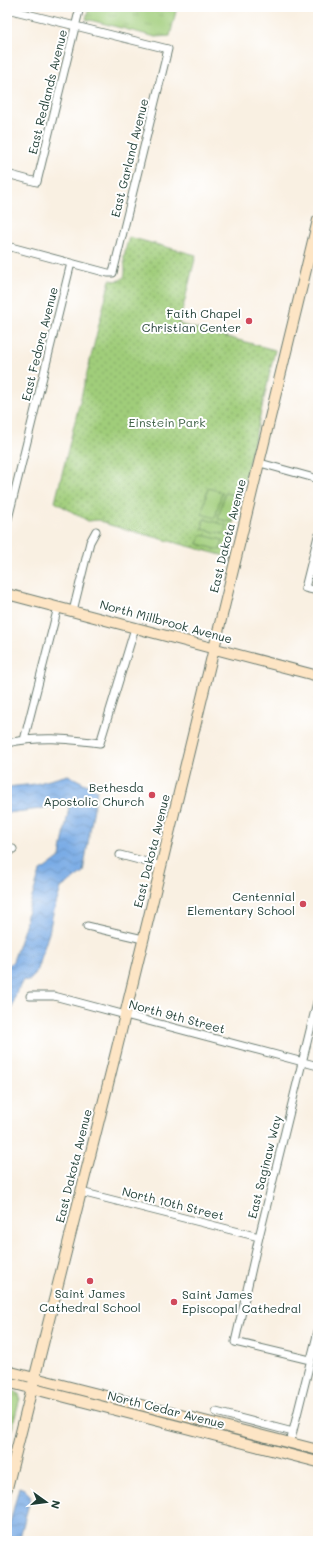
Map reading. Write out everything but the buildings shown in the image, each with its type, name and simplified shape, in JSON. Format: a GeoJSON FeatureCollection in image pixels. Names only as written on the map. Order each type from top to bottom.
{"type":"FeatureCollection","features":[{"type":"Feature","properties":{"kind":"street","name":"East Redlands Avenue"},"geometry":{"type":"LineString","coordinates":[[7,174],[37,182],[80,7]]}},
{"type":"Feature","properties":{"kind":"street"},"geometry":{"type":"LineString","coordinates":[[7,9],[75,27]]}},
{"type":"Feature","properties":{"kind":"street","name":"East Garland Avenue"},"geometry":{"type":"LineString","coordinates":[[71,263],[113,273],[168,49],[75,27]]}},
{"type":"Feature","properties":{"kind":"street","name":"East Dakota Avenue"},"geometry":{"type":"LineString","coordinates":[[7,1488],[33,1389],[162,866],[318,220]]}},
{"type":"Feature","properties":{"kind":"street"},"geometry":{"type":"LineString","coordinates":[[7,246],[71,263]]}},
{"type":"Feature","properties":{"kind":"street","name":"East Fedora Avenue"},"geometry":{"type":"LineString","coordinates":[[7,523],[71,263]]}},
{"type":"Feature","properties":{"kind":"street"},"geometry":{"type":"LineString","coordinates":[[260,463],[318,479]]}},
{"type":"Feature","properties":{"kind":"street"},"geometry":{"type":"LineString","coordinates":[[73,611],[90,542],[96,531]]}},
{"type":"Feature","properties":{"kind":"street"},"geometry":{"type":"LineString","coordinates":[[318,536],[305,588],[318,591]]}},
{"type":"Feature","properties":{"kind":"street","name":"North Millbrook Avenue"},"geometry":{"type":"LineString","coordinates":[[7,594],[318,676]]}},
{"type":"Feature","properties":{"kind":"street"},"geometry":{"type":"LineString","coordinates":[[24,740],[58,607]]}},
{"type":"Feature","properties":{"kind":"street"},"geometry":{"type":"LineString","coordinates":[[7,743],[52,738],[100,743],[135,628]]}},
{"type":"Feature","properties":{"kind":"street"},"geometry":{"type":"LineString","coordinates":[[120,855],[162,866]]}},
{"type":"Feature","properties":{"kind":"street"},"geometry":{"type":"LineString","coordinates":[[87,926],[143,939]]}},
{"type":"Feature","properties":{"kind":"street","name":"North 9th Street"},"geometry":{"type":"LineString","coordinates":[[30,996],[54,996],[318,1066]]}},
{"type":"Feature","properties":{"kind":"street","name":"East Saginaw Way"},"geometry":{"type":"LineString","coordinates":[[310,1360],[235,1342],[259,1237],[318,998]]}},
{"type":"Feature","properties":{"kind":"street","name":"North 10th Street"},"geometry":{"type":"LineString","coordinates":[[81,1192],[259,1237]]}},
{"type":"Feature","properties":{"kind":"street"},"geometry":{"type":"LineString","coordinates":[[231,1440],[237,1437],[246,1438],[283,1447],[290,1443],[318,1330]]}},
{"type":"Feature","properties":{"kind":"street","name":"North Cedar Avenue"},"geometry":{"type":"LineString","coordinates":[[7,1371],[318,1450]]}},
{"type":"Feature","properties":{"kind":"street","name":"North Cedar Avenue"},"geometry":{"type":"LineString","coordinates":[[7,1382],[317,1462]]}},
{"type":"Feature","properties":{"kind":"street"},"geometry":{"type":"LineString","coordinates":[[216,1412],[293,1432]]}},
{"type":"Feature","properties":{"kind":"street"},"geometry":{"type":"LineString","coordinates":[[158,1421],[168,1418],[216,1430],[226,1427]]}},
{"type":"Feature","properties":{"kind":"green space"},"geometry":{"type":"Polygon","coordinates":[[[89,7],[177,7],[170,36],[156,37],[86,19],[89,7]]]}},
{"type":"Feature","properties":{"kind":"green space","name":"Einstein Park"},"geometry":{"type":"Polygon","coordinates":[[[129,237],[196,255],[179,324],[275,350],[255,438],[225,556],[110,525],[99,520],[88,521],[55,502],[110,280],[117,281],[124,277],[124,256],[129,237]]]}},
{"type":"Feature","properties":{"kind":"green space"},"geometry":{"type":"Polygon","coordinates":[[[208,488],[222,492],[215,518],[202,514],[208,488]]]}},
{"type":"Feature","properties":{"kind":"green space"},"geometry":{"type":"Polygon","coordinates":[[[225,493],[238,496],[232,522],[218,519],[225,493]]]}},
{"type":"Feature","properties":{"kind":"green space"},"geometry":{"type":"Polygon","coordinates":[[[204,519],[226,525],[224,534],[202,529],[204,519]]]}},
{"type":"Feature","properties":{"kind":"green space"},"geometry":{"type":"Polygon","coordinates":[[[201,535],[223,540],[220,550],[198,544],[201,535]]]}},
{"type":"Feature","properties":{"kind":"green space"},"geometry":{"type":"Polygon","coordinates":[[[7,1390],[17,1392],[20,1398],[7,1447],[7,1390]]]}},
{"type":"Feature","properties":{"kind":"water"},"geometry":{"type":"Polygon","coordinates":[[[68,775],[97,790],[83,872],[61,888],[52,917],[49,933],[35,975],[29,981],[23,980],[16,994],[7,1025],[7,967],[13,961],[25,926],[28,910],[40,872],[60,857],[69,807],[64,803],[40,809],[7,813],[7,787],[35,784],[68,775]]]}},
{"type":"Feature","properties":{"kind":"water"},"geometry":{"type":"Polygon","coordinates":[[[19,1487],[24,1489],[31,1496],[19,1541],[7,1541],[7,1535],[19,1487]]]}},
{"type":"Feature","properties":{"kind":"place","name":"Faith Chapel Christian Center"},"geometry":{"type":"Point","coordinates":[249,321]}},
{"type":"Feature","properties":{"kind":"place","name":"Bethesda Apostolic Church"},"geometry":{"type":"Point","coordinates":[152,795]}},
{"type":"Feature","properties":{"kind":"place","name":"Centennial Elementary School"},"geometry":{"type":"Point","coordinates":[303,904]}},
{"type":"Feature","properties":{"kind":"place","name":"Saint James Cathedral School"},"geometry":{"type":"Point","coordinates":[90,1281]}},
{"type":"Feature","properties":{"kind":"place","name":"Saint James Episcopal Cathedral"},"geometry":{"type":"Point","coordinates":[174,1302]}}]}
